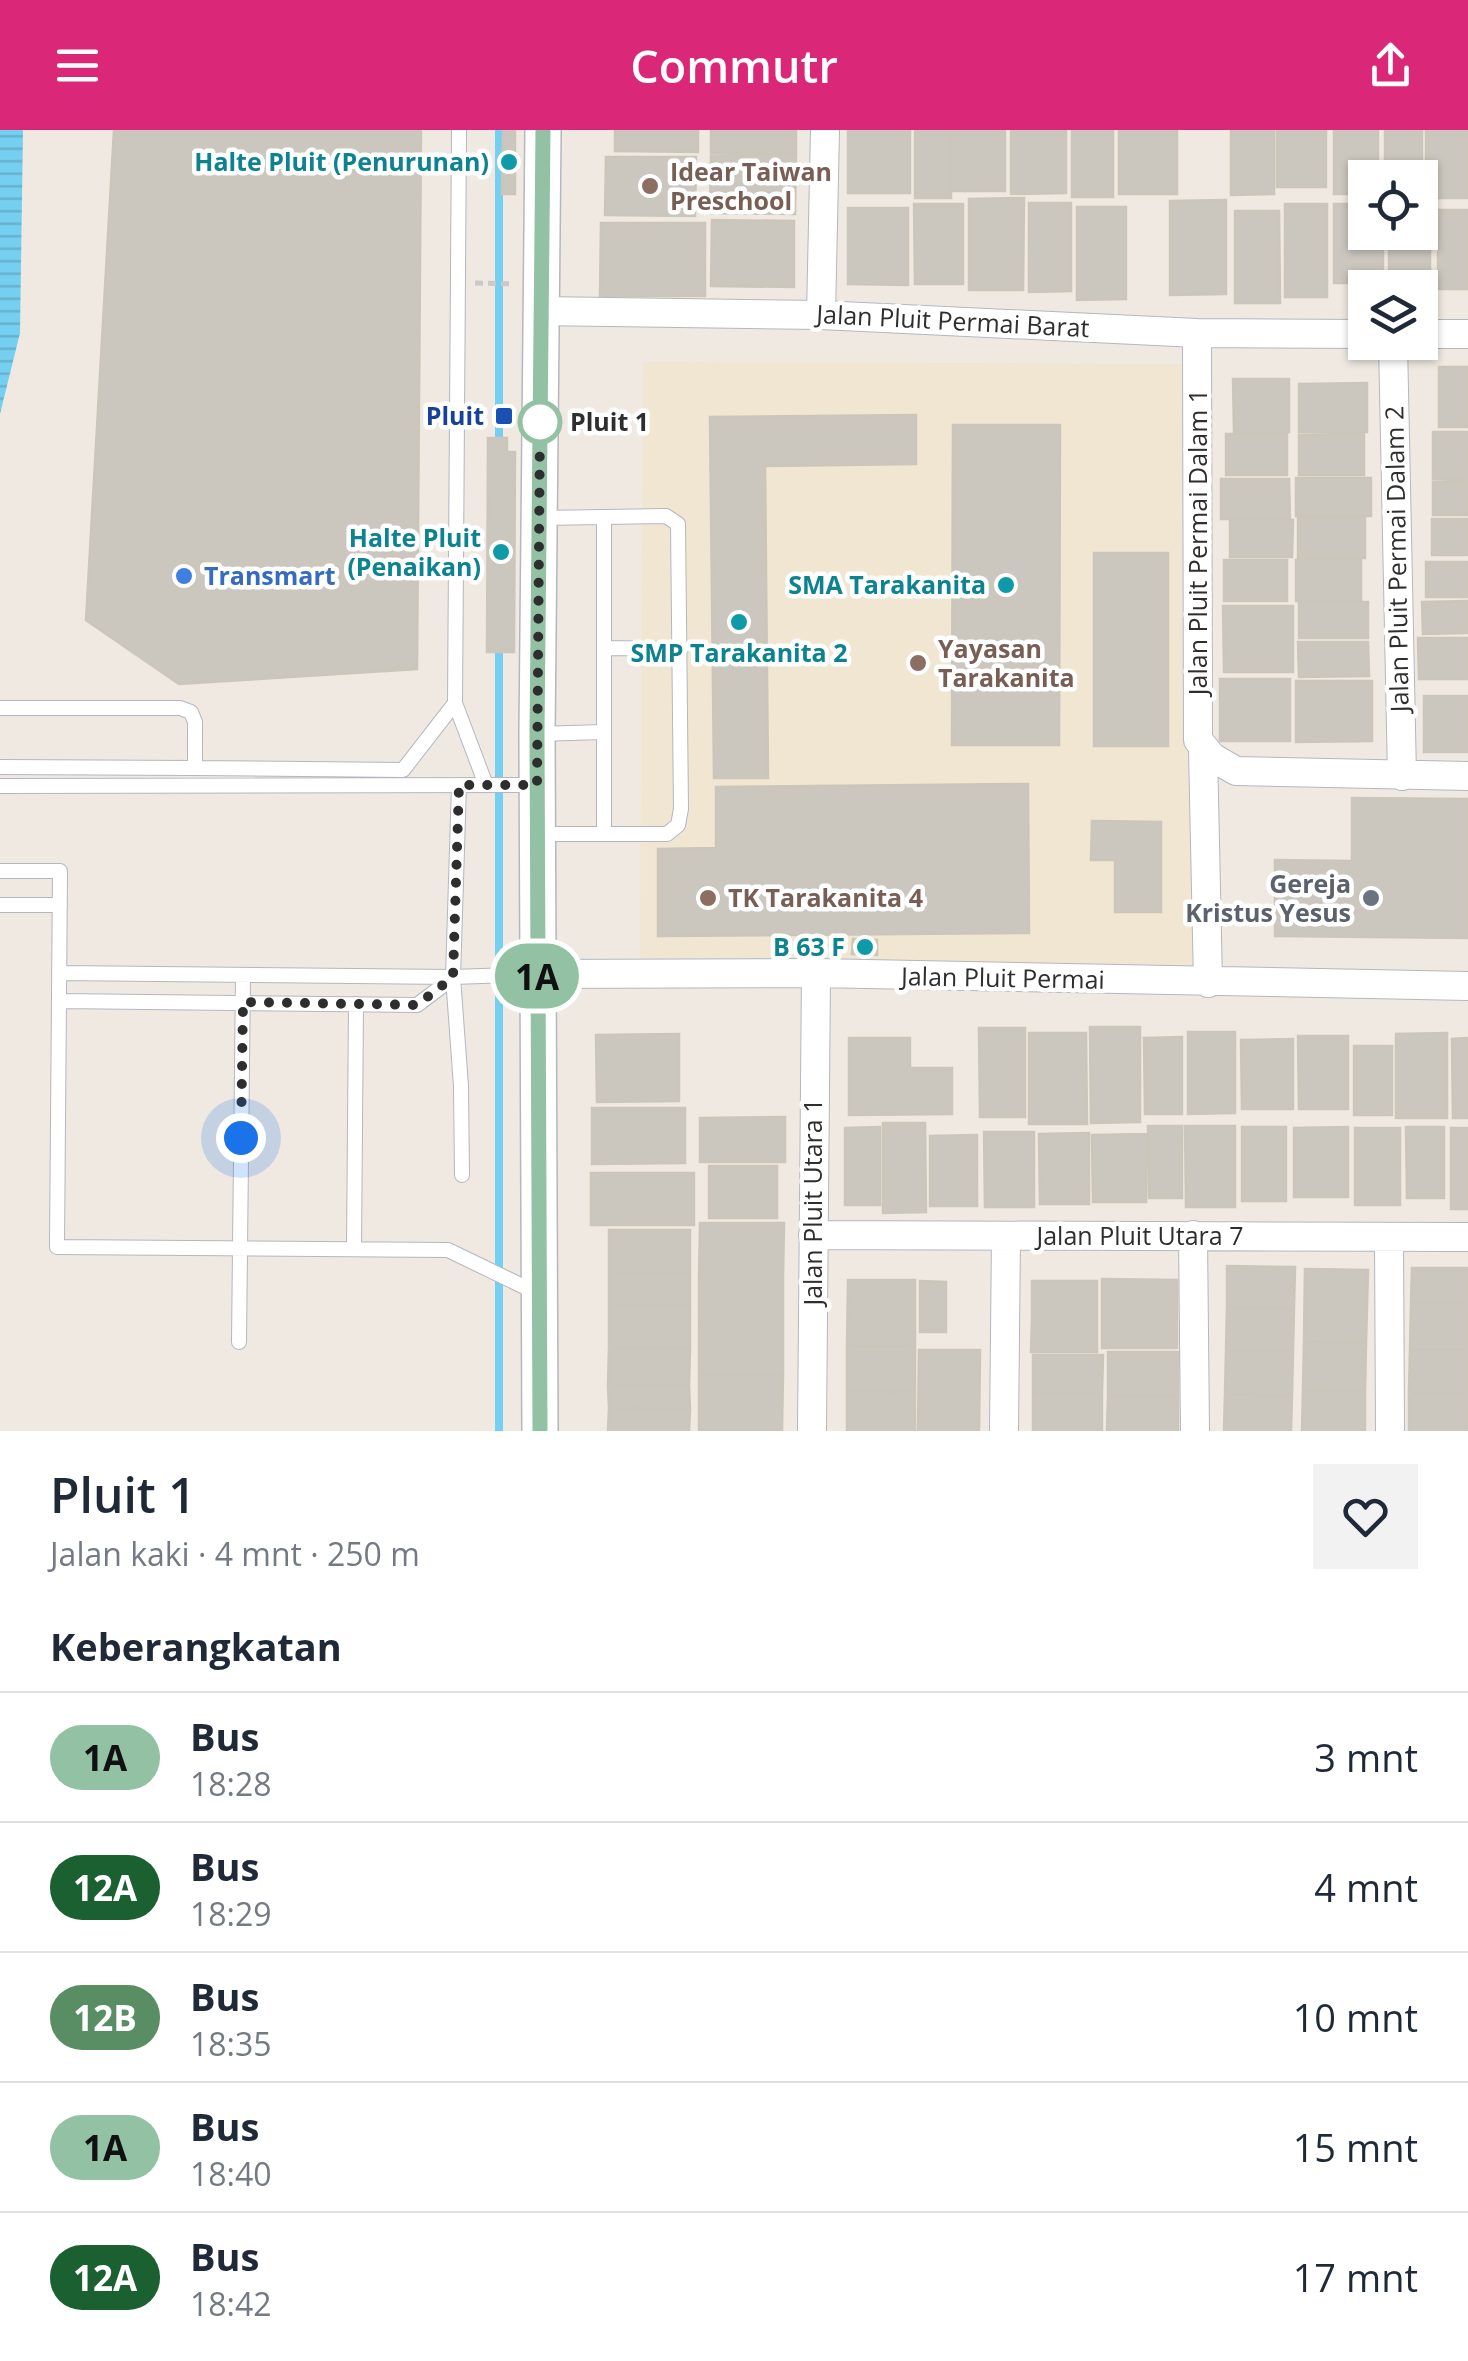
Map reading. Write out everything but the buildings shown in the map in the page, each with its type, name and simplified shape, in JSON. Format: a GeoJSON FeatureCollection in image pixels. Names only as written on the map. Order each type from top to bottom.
{"type":"FeatureCollection","features":[{"type":"Feature","properties":{"kind":"street"},"geometry":{"type":"LineString","coordinates":[[540,1431],[532,1291],[524,974],[537,834],[524,785],[537,734],[543,130]]}},
{"type":"Feature","properties":{"kind":"street"},"geometry":{"type":"LineString","coordinates":[[821,314],[824,130]]}},
{"type":"Feature","properties":{"kind":"street","name":"Jalan Pluit Permai Barat"},"geometry":{"type":"LineString","coordinates":[[541,312],[821,314],[1197,333],[1348,334]]}},
{"type":"Feature","properties":{"kind":"street","name":"Jalan Pluit Permai Dalam 1"},"geometry":{"type":"LineString","coordinates":[[1197,333],[1198,740],[1203,750],[1208,982]]}},
{"type":"Feature","properties":{"kind":"street"},"geometry":{"type":"LineString","coordinates":[[1438,334],[1468,334]]}},
{"type":"Feature","properties":{"kind":"street","name":"Jalan Pluit Permai Dalam 2"},"geometry":{"type":"LineString","coordinates":[[1392,360],[1402,776]]}},
{"type":"Feature","properties":{"kind":"street"},"geometry":{"type":"LineString","coordinates":[[1203,750],[1236,771],[1468,776]]}},
{"type":"Feature","properties":{"kind":"street","name":"Jalan Pluit Permai"},"geometry":{"type":"LineString","coordinates":[[524,974],[816,974],[1468,986]]}},
{"type":"Feature","properties":{"kind":"street","name":"Jalan Pluit Utara 1"},"geometry":{"type":"LineString","coordinates":[[812,1431],[816,974]]}},
{"type":"Feature","properties":{"kind":"street","name":"Jalan Pluit Utara 7"},"geometry":{"type":"LineString","coordinates":[[812,1235],[1468,1237]]}},
{"type":"Feature","properties":{"kind":"street"},"geometry":{"type":"LineString","coordinates":[[1193,1235],[1195,1431]]}},
{"type":"Feature","properties":{"kind":"street"},"geometry":{"type":"LineString","coordinates":[[1004,1431],[1006,1236]]}},
{"type":"Feature","properties":{"kind":"street"},"geometry":{"type":"LineString","coordinates":[[1388,1236],[1390,1431]]}},
{"type":"Feature","properties":{"kind":"lane"},"geometry":{"type":"LineString","coordinates":[[459,130],[455,704],[488,785]]}},
{"type":"Feature","properties":{"kind":"lane"},"geometry":{"type":"LineString","coordinates":[[524,974],[528,130]]}},
{"type":"Feature","properties":{"kind":"lane"},"geometry":{"type":"LineString","coordinates":[[537,834],[667,834],[678,825],[682,809],[678,524],[666,516],[538,518]]}},
{"type":"Feature","properties":{"kind":"lane"},"geometry":{"type":"LineString","coordinates":[[604,518],[604,834]]}},
{"type":"Feature","properties":{"kind":"lane"},"geometry":{"type":"LineString","coordinates":[[604,648],[681,650]]}},
{"type":"Feature","properties":{"kind":"lane"},"geometry":{"type":"LineString","coordinates":[[0,767],[403,770],[455,704]]}},
{"type":"Feature","properties":{"kind":"lane"},"geometry":{"type":"LineString","coordinates":[[0,708],[180,708],[191,712],[196,722],[195,768]]}},
{"type":"Feature","properties":{"kind":"lane"},"geometry":{"type":"LineString","coordinates":[[537,734],[604,732]]}},
{"type":"Feature","properties":{"kind":"lane"},"geometry":{"type":"LineString","coordinates":[[459,785],[453,977],[461,1086],[462,1175]]}},
{"type":"Feature","properties":{"kind":"lane"},"geometry":{"type":"LineString","coordinates":[[0,786],[524,785]]}},
{"type":"Feature","properties":{"kind":"lane"},"geometry":{"type":"LineString","coordinates":[[0,871],[60,871],[56,1247],[448,1250],[532,1291],[526,1431]]}},
{"type":"Feature","properties":{"kind":"lane"},"geometry":{"type":"LineString","coordinates":[[0,904],[60,905]]}},
{"type":"Feature","properties":{"kind":"lane","name":"Jalan Pluit Permai"},"geometry":{"type":"LineString","coordinates":[[59,973],[453,977],[524,974]]}},
{"type":"Feature","properties":{"kind":"lane"},"geometry":{"type":"LineString","coordinates":[[239,1342],[243,975]]}},
{"type":"Feature","properties":{"kind":"lane"},"geometry":{"type":"LineString","coordinates":[[58,1001],[417,1005],[453,977]]}},
{"type":"Feature","properties":{"kind":"lane"},"geometry":{"type":"LineString","coordinates":[[354,1250],[356,1004]]}},
{"type":"Feature","properties":{"kind":"path"},"geometry":{"type":"LineString","coordinates":[[493,284],[509,284]]}},
{"type":"Feature","properties":{"kind":"shaded area","name":"Yayasan Tarakanita"},"geometry":{"type":"Polygon","coordinates":[[[643,362],[1196,364],[1194,965],[640,963],[643,362]]]}},
{"type":"Feature","properties":{"kind":"water"},"geometry":{"type":"Polygon","coordinates":[[[0,130],[23,130],[20,333],[0,414],[0,130]]]}},
{"type":"Feature","properties":{"kind":"waterway"},"geometry":{"type":"LineString","coordinates":[[499,130],[499,445]]}},
{"type":"Feature","properties":{"kind":"waterway"},"geometry":{"type":"LineString","coordinates":[[499,644],[499,1431]]}},
{"type":"Feature","properties":{"kind":"bus line","name":"1A"},"geometry":{"type":"LineString","coordinates":[[540,1431],[537,734],[543,130]]}},
{"type":"Feature","properties":{"kind":"place","name":"Halte Pluit (Penurunan)"},"geometry":{"type":"Point","coordinates":[509,162]}},
{"type":"Feature","properties":{"kind":"place","name":"Idear Taiwan Preschool"},"geometry":{"type":"Point","coordinates":[650,186]}},
{"type":"Feature","properties":{"kind":"place","name":"Pluit"},"geometry":{"type":"Point","coordinates":[504,416]}},
{"type":"Feature","properties":{"kind":"place","name":"Pluit 1"},"geometry":{"type":"Point","coordinates":[540,422]}},
{"type":"Feature","properties":{"kind":"place","name":"Halte Pluit (Penaikan)"},"geometry":{"type":"Point","coordinates":[501,552]}},
{"type":"Feature","properties":{"kind":"place","name":"Transmart"},"geometry":{"type":"Point","coordinates":[184,576]}},
{"type":"Feature","properties":{"kind":"place","name":"SMA Tarakanita"},"geometry":{"type":"Point","coordinates":[1006,585]}},
{"type":"Feature","properties":{"kind":"place","name":"SMP Tarakanita 2"},"geometry":{"type":"Point","coordinates":[739,622]}},
{"type":"Feature","properties":{"kind":"place","name":"Yayasan Tarakanita"},"geometry":{"type":"Point","coordinates":[918,663]}},
{"type":"Feature","properties":{"kind":"place","name":"TK Tarakanita 4"},"geometry":{"type":"Point","coordinates":[708,898]}},
{"type":"Feature","properties":{"kind":"place","name":"Gereja Kristus Yesus"},"geometry":{"type":"Point","coordinates":[1371,898]}},
{"type":"Feature","properties":{"kind":"place","name":"B 63 F"},"geometry":{"type":"Point","coordinates":[865,947]}},
{"type":"Feature","properties":{"kind":"route"},"geometry":{"type":"LineString","coordinates":[[241,1138],[243,1002],[417,1005],[453,977],[459,785],[537,785],[540,422]]}}]}
